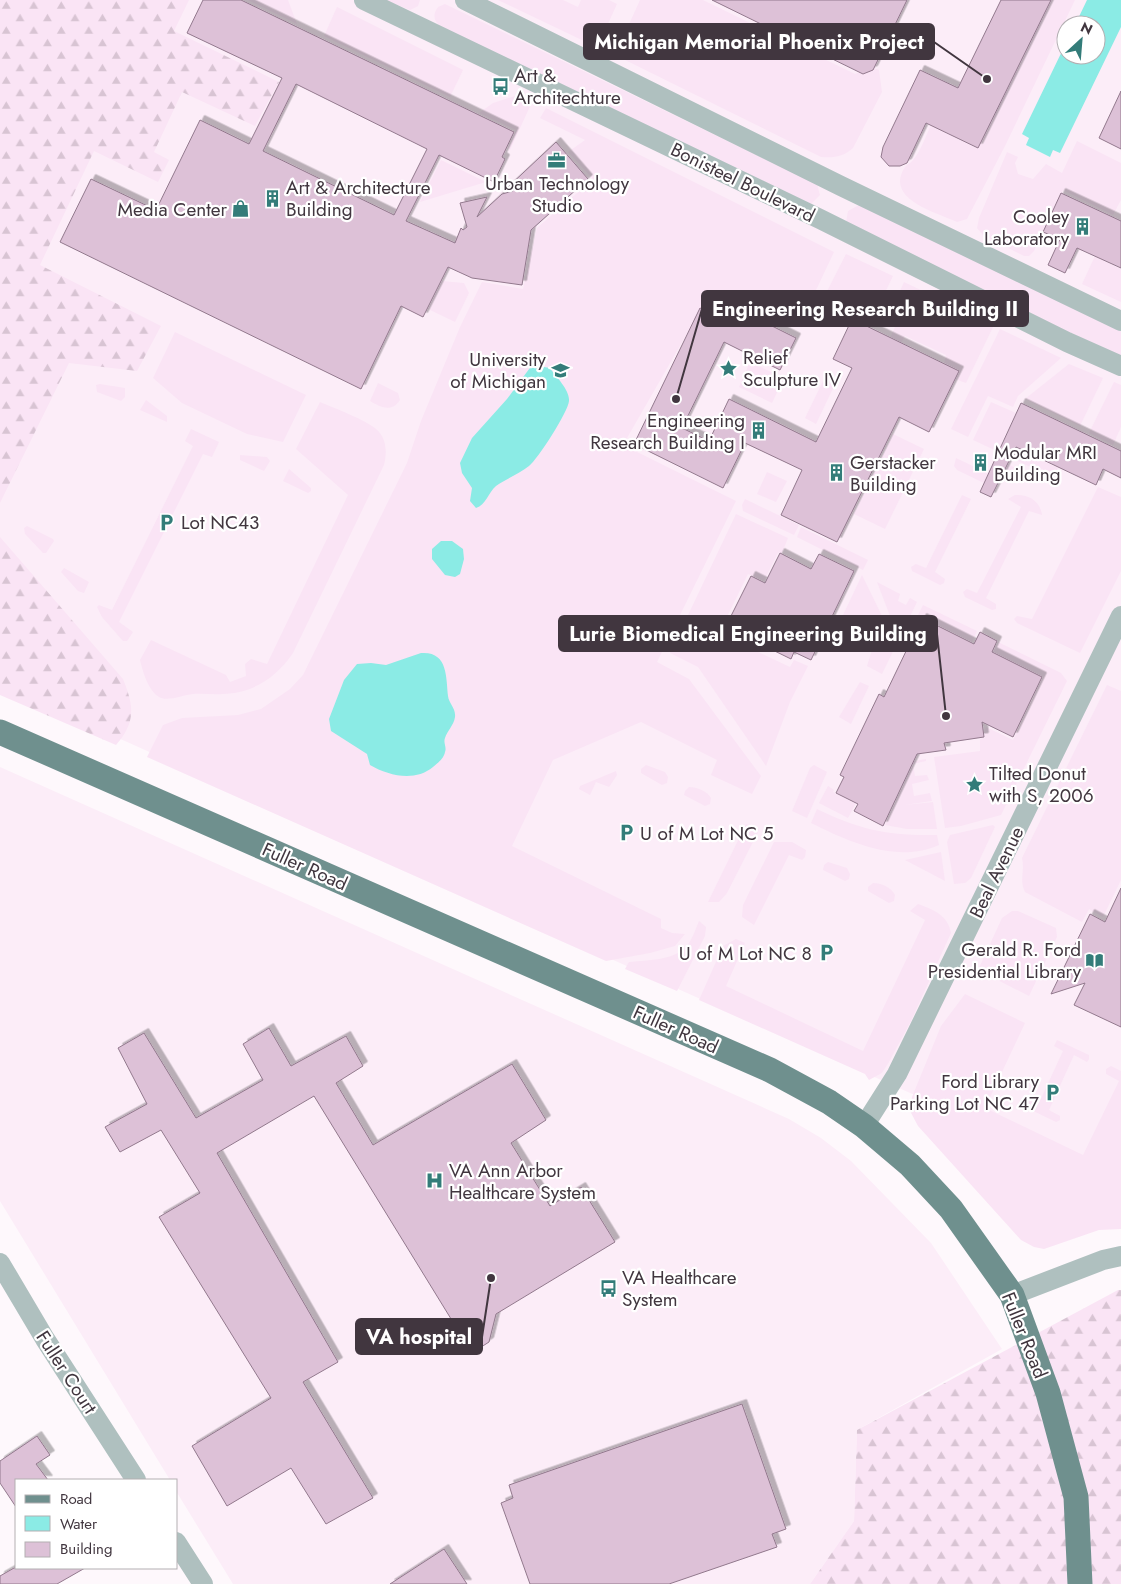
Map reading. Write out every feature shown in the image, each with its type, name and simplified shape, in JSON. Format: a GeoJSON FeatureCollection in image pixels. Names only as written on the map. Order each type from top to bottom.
{"type":"FeatureCollection","features":[{"type":"Feature","properties":{"kind":"main road","name":"Fuller Road"},"geometry":{"type":"LineString","coordinates":[[0,732],[770,1070],[829,1102],[864,1126],[910,1165],[951,1209],[1012,1295],[1048,1393],[1076,1497],[1080,1584]]}},
{"type":"Feature","properties":{"kind":"street","name":"Bonisteel Boulevard"},"geometry":{"type":"LineString","coordinates":[[364,0],[820,219],[1067,342],[1121,366]]}},
{"type":"Feature","properties":{"kind":"street","name":"Bonisteel Boulevard"},"geometry":{"type":"LineString","coordinates":[[465,0],[841,186],[1121,320]]}},
{"type":"Feature","properties":{"kind":"street","name":"Beal Avenue"},"geometry":{"type":"LineString","coordinates":[[864,1126],[897,1074],[1121,616]]}},
{"type":"Feature","properties":{"kind":"street"},"geometry":{"type":"LineString","coordinates":[[1012,1295],[1103,1260],[1121,1256]]}},
{"type":"Feature","properties":{"kind":"street","name":"Fuller Court"},"geometry":{"type":"LineString","coordinates":[[0,1263],[45,1339],[135,1479]]}},
{"type":"Feature","properties":{"kind":"street"},"geometry":{"type":"LineString","coordinates":[[178,1545],[203,1584]]}},
{"type":"Feature","properties":{"kind":"shaded area","name":"University of Michigan"},"geometry":{"type":"Polygon","coordinates":[[[0,0],[1121,0],[1121,1221],[919,1097],[0,685],[0,0]]]}},
{"type":"Feature","properties":{"kind":"shaded area","name":"VA Ann Arbor Healthcare System"},"geometry":{"type":"Polygon","coordinates":[[[0,767],[789,1119],[821,1138],[851,1161],[931,1243],[1002,1349],[857,1430],[854,1521],[810,1584],[233,1584],[178,1494],[178,1479],[169,1479],[0,1201],[0,767]]]}},
{"type":"Feature","properties":{"kind":"green space"},"geometry":{"type":"Polygon","coordinates":[[[0,0],[189,0],[174,31],[279,82],[255,126],[182,92],[154,152],[169,160],[158,182],[94,151],[40,265],[161,326],[137,371],[69,363],[0,503],[0,0]]]}},
{"type":"Feature","properties":{"kind":"green space"},"geometry":{"type":"Polygon","coordinates":[[[248,0],[288,0],[297,24],[248,0]]]}},
{"type":"Feature","properties":{"kind":"green space"},"geometry":{"type":"Polygon","coordinates":[[[385,0],[420,0],[418,6],[410,10],[385,0]]]}},
{"type":"Feature","properties":{"kind":"green space"},"geometry":{"type":"Polygon","coordinates":[[[498,0],[563,0],[578,7],[581,0],[609,0],[617,4],[602,37],[586,42],[498,0]]]}},
{"type":"Feature","properties":{"kind":"green space"},"geometry":{"type":"Polygon","coordinates":[[[640,0],[703,0],[855,74],[871,67],[879,70],[882,92],[853,148],[838,156],[821,157],[615,55],[640,0]]]}},
{"type":"Feature","properties":{"kind":"green space"},"geometry":{"type":"Polygon","coordinates":[[[1051,0],[1075,0],[1068,15],[1056,15],[1056,40],[1005,146],[967,219],[957,222],[925,209],[906,196],[901,188],[900,178],[905,167],[918,152],[931,125],[978,148],[1051,0]]]}},
{"type":"Feature","properties":{"kind":"green space"},"geometry":{"type":"Polygon","coordinates":[[[445,4],[817,184],[820,195],[811,204],[441,27],[435,20],[434,15],[438,7],[445,4]]]}},
{"type":"Feature","properties":{"kind":"green space"},"geometry":{"type":"Polygon","coordinates":[[[337,7],[463,70],[450,97],[324,36],[337,7]]]}},
{"type":"Feature","properties":{"kind":"green space"},"geometry":{"type":"Polygon","coordinates":[[[515,96],[522,96],[532,102],[510,150],[508,148],[516,130],[479,113],[493,103],[515,96]]]}},
{"type":"Feature","properties":{"kind":"green space"},"geometry":{"type":"Polygon","coordinates":[[[546,108],[834,252],[801,322],[750,299],[712,290],[623,445],[736,501],[657,662],[689,679],[761,776],[752,794],[711,775],[717,760],[641,722],[553,760],[512,846],[661,919],[661,928],[672,933],[685,934],[675,946],[650,953],[606,961],[147,757],[163,725],[182,718],[238,715],[261,709],[290,689],[303,675],[407,463],[421,421],[460,327],[482,282],[523,289],[537,228],[593,179],[568,152],[585,140],[540,118],[546,108]]]}},
{"type":"Feature","properties":{"kind":"green space"},"geometry":{"type":"Polygon","coordinates":[[[1077,141],[1121,163],[1121,200],[1113,215],[1063,190],[1034,251],[1029,256],[1024,256],[983,235],[977,228],[979,218],[1007,152],[1018,157],[1015,163],[1018,174],[1033,179],[1046,164],[1062,173],[1077,141]]]}},
{"type":"Feature","properties":{"kind":"green space"},"geometry":{"type":"Polygon","coordinates":[[[441,160],[486,182],[420,202],[441,160]]]}},
{"type":"Feature","properties":{"kind":"green space"},"geometry":{"type":"Polygon","coordinates":[[[859,205],[1121,331],[1121,356],[1051,324],[846,222],[848,211],[859,205]]]}},
{"type":"Feature","properties":{"kind":"green space"},"geometry":{"type":"Polygon","coordinates":[[[846,254],[893,276],[874,315],[851,304],[848,305],[840,319],[818,309],[846,254]]]}},
{"type":"Feature","properties":{"kind":"green space"},"geometry":{"type":"Polygon","coordinates":[[[1095,256],[1121,269],[1121,302],[1082,284],[1095,256]]]}},
{"type":"Feature","properties":{"kind":"green space"},"geometry":{"type":"Polygon","coordinates":[[[442,281],[464,283],[469,293],[455,322],[428,309],[442,281]]]}},
{"type":"Feature","properties":{"kind":"green space"},"geometry":{"type":"Polygon","coordinates":[[[904,282],[994,325],[966,383],[955,379],[944,364],[946,355],[905,336],[901,343],[890,338],[896,325],[887,320],[904,282]]]}},
{"type":"Feature","properties":{"kind":"green space"},"geometry":{"type":"Polygon","coordinates":[[[1000,329],[1061,358],[1018,396],[1013,407],[988,396],[968,437],[951,429],[1000,329]]]}},
{"type":"Feature","properties":{"kind":"green space"},"geometry":{"type":"Polygon","coordinates":[[[175,332],[306,395],[283,442],[247,434],[182,403],[153,378],[175,332]]]}},
{"type":"Feature","properties":{"kind":"green space"},"geometry":{"type":"Polygon","coordinates":[[[750,362],[784,378],[772,403],[739,387],[750,362]]]}},
{"type":"Feature","properties":{"kind":"green space"},"geometry":{"type":"Polygon","coordinates":[[[1069,364],[1103,378],[1080,426],[1025,399],[1069,364]]]}},
{"type":"Feature","properties":{"kind":"green space"},"geometry":{"type":"Polygon","coordinates":[[[826,375],[837,380],[816,424],[805,418],[826,375]]]}},
{"type":"Feature","properties":{"kind":"green space"},"geometry":{"type":"Polygon","coordinates":[[[1114,382],[1121,385],[1121,427],[1113,445],[1089,433],[1114,382]]]}},
{"type":"Feature","properties":{"kind":"green space"},"geometry":{"type":"Polygon","coordinates":[[[378,383],[398,393],[400,400],[397,404],[386,408],[370,401],[378,383]]]}},
{"type":"Feature","properties":{"kind":"green space"},"geometry":{"type":"Polygon","coordinates":[[[96,385],[125,388],[125,397],[121,401],[97,392],[96,385]]]}},
{"type":"Feature","properties":{"kind":"green space"},"geometry":{"type":"Polygon","coordinates":[[[146,400],[167,416],[167,422],[140,410],[146,400]]]}},
{"type":"Feature","properties":{"kind":"green space"},"geometry":{"type":"Polygon","coordinates":[[[320,402],[358,418],[376,429],[384,441],[386,456],[384,465],[293,653],[271,677],[244,691],[219,694],[193,694],[171,699],[159,697],[149,685],[140,660],[151,640],[226,675],[230,682],[246,676],[245,664],[251,659],[267,664],[348,495],[296,449],[320,402]]]}},
{"type":"Feature","properties":{"kind":"green space"},"geometry":{"type":"Polygon","coordinates":[[[991,402],[1016,413],[1002,442],[1058,468],[1054,478],[973,440],[991,402]]]}},
{"type":"Feature","properties":{"kind":"green space"},"geometry":{"type":"Polygon","coordinates":[[[191,429],[219,442],[212,457],[203,454],[119,622],[133,632],[127,641],[123,641],[102,617],[97,607],[99,605],[112,610],[193,446],[185,441],[191,429]]]}},
{"type":"Feature","properties":{"kind":"green space"},"geometry":{"type":"Polygon","coordinates":[[[893,434],[924,449],[885,529],[854,514],[893,434]]]}},
{"type":"Feature","properties":{"kind":"green space"},"geometry":{"type":"Polygon","coordinates":[[[240,455],[267,457],[270,461],[264,471],[240,460],[240,455]]]}},
{"type":"Feature","properties":{"kind":"green space"},"geometry":{"type":"Polygon","coordinates":[[[956,458],[1000,479],[1008,464],[1027,474],[1005,478],[992,487],[957,470],[954,466],[956,458]]]}},
{"type":"Feature","properties":{"kind":"green space"},"geometry":{"type":"Polygon","coordinates":[[[289,469],[311,488],[311,491],[308,493],[283,481],[289,469]]]}},
{"type":"Feature","properties":{"kind":"green space"},"geometry":{"type":"Polygon","coordinates":[[[767,472],[787,481],[776,502],[757,494],[767,472]]]}},
{"type":"Feature","properties":{"kind":"green space"},"geometry":{"type":"Polygon","coordinates":[[[1098,487],[1121,497],[1121,571],[1080,653],[1017,623],[1014,619],[1017,616],[1032,619],[1098,487]]]}},
{"type":"Feature","properties":{"kind":"green space"},"geometry":{"type":"Polygon","coordinates":[[[962,495],[971,499],[935,572],[945,579],[944,583],[940,585],[912,571],[911,567],[916,564],[926,568],[962,495]]]}},
{"type":"Feature","properties":{"kind":"green space"},"geometry":{"type":"Polygon","coordinates":[[[1015,495],[1033,499],[1039,506],[1042,515],[1029,511],[986,598],[996,604],[996,609],[992,610],[965,597],[963,592],[967,589],[977,593],[1021,507],[1008,499],[1015,495]]]}},
{"type":"Feature","properties":{"kind":"green space"},"geometry":{"type":"Polygon","coordinates":[[[745,499],[799,525],[794,535],[743,511],[742,505],[745,499]]]}},
{"type":"Feature","properties":{"kind":"green space"},"geometry":{"type":"Polygon","coordinates":[[[736,514],[788,538],[782,553],[778,553],[764,581],[748,574],[723,625],[743,634],[739,643],[790,667],[794,660],[808,666],[790,702],[766,766],[698,667],[670,653],[736,514]]]}},
{"type":"Feature","properties":{"kind":"green space"},"geometry":{"type":"Polygon","coordinates":[[[27,526],[53,539],[54,541],[46,553],[43,553],[25,534],[24,528],[27,526]]]}},
{"type":"Feature","properties":{"kind":"green space"},"geometry":{"type":"Polygon","coordinates":[[[801,527],[868,560],[863,570],[797,537],[801,527]]]}},
{"type":"Feature","properties":{"kind":"green space"},"geometry":{"type":"Polygon","coordinates":[[[0,537],[123,679],[129,697],[131,714],[127,729],[116,745],[0,695],[0,537]]]}},
{"type":"Feature","properties":{"kind":"green space"},"geometry":{"type":"Polygon","coordinates":[[[64,568],[89,582],[84,593],[78,591],[61,572],[64,568]]]}},
{"type":"Feature","properties":{"kind":"green space"},"geometry":{"type":"Polygon","coordinates":[[[862,575],[883,618],[883,624],[876,629],[871,629],[843,615],[862,575]]]}},
{"type":"Feature","properties":{"kind":"green space"},"geometry":{"type":"Polygon","coordinates":[[[877,582],[900,594],[898,601],[906,605],[910,598],[917,602],[882,674],[867,666],[873,647],[852,638],[856,630],[877,635],[888,627],[890,616],[877,582]]]}},
{"type":"Feature","properties":{"kind":"green space"},"geometry":{"type":"Polygon","coordinates":[[[923,605],[977,631],[972,642],[918,615],[923,605]]]}},
{"type":"Feature","properties":{"kind":"green space"},"geometry":{"type":"Polygon","coordinates":[[[998,642],[1061,673],[1067,681],[1001,815],[961,826],[945,828],[934,757],[980,751],[980,739],[985,737],[986,727],[1013,740],[1043,677],[993,652],[998,642]]]}},
{"type":"Feature","properties":{"kind":"green space"},"geometry":{"type":"Polygon","coordinates":[[[860,682],[869,686],[851,724],[839,717],[860,682]]]}},
{"type":"Feature","properties":{"kind":"green space"},"geometry":{"type":"Polygon","coordinates":[[[1107,685],[1121,691],[1121,880],[1103,917],[1089,909],[1082,922],[1025,892],[1022,884],[1022,858],[1107,685]]]}},
{"type":"Feature","properties":{"kind":"green space"},"geometry":{"type":"Polygon","coordinates":[[[926,759],[926,761],[913,764],[915,776],[927,775],[929,780],[912,784],[914,796],[930,793],[932,801],[904,805],[933,802],[937,829],[907,829],[885,825],[914,761],[926,759]]]}},
{"type":"Feature","properties":{"kind":"green space"},"geometry":{"type":"Polygon","coordinates":[[[646,765],[665,772],[668,777],[667,783],[662,785],[641,773],[641,769],[646,765]]]}},
{"type":"Feature","properties":{"kind":"green space"},"geometry":{"type":"Polygon","coordinates":[[[814,765],[827,772],[807,818],[792,811],[810,768],[814,765]]]}},
{"type":"Feature","properties":{"kind":"green space"},"geometry":{"type":"Polygon","coordinates":[[[616,771],[617,775],[609,787],[596,782],[590,795],[579,789],[580,786],[616,771]]]}},
{"type":"Feature","properties":{"kind":"green space"},"geometry":{"type":"Polygon","coordinates":[[[828,786],[834,790],[833,792],[856,803],[848,818],[819,803],[828,786]]]}},
{"type":"Feature","properties":{"kind":"green space"},"geometry":{"type":"Polygon","coordinates":[[[689,787],[707,793],[711,798],[710,804],[705,806],[684,795],[689,787]]]}},
{"type":"Feature","properties":{"kind":"green space"},"geometry":{"type":"Polygon","coordinates":[[[817,809],[861,827],[889,833],[937,835],[939,845],[907,852],[874,848],[857,843],[811,823],[817,809]]]}},
{"type":"Feature","properties":{"kind":"green space"},"geometry":{"type":"Polygon","coordinates":[[[746,824],[759,830],[727,893],[719,902],[708,902],[746,824]]]}},
{"type":"Feature","properties":{"kind":"green space"},"geometry":{"type":"Polygon","coordinates":[[[993,825],[995,827],[971,878],[965,883],[954,884],[947,842],[950,835],[993,825]]]}},
{"type":"Feature","properties":{"kind":"green space"},"geometry":{"type":"Polygon","coordinates":[[[774,842],[792,842],[806,850],[805,857],[802,860],[789,855],[754,925],[742,917],[743,905],[774,842]]]}},
{"type":"Feature","properties":{"kind":"green space"},"geometry":{"type":"Polygon","coordinates":[[[941,852],[945,881],[905,860],[941,852]]]}},
{"type":"Feature","properties":{"kind":"green space"},"geometry":{"type":"Polygon","coordinates":[[[828,862],[847,868],[850,874],[849,879],[845,881],[823,870],[824,865],[828,862]]]}},
{"type":"Feature","properties":{"kind":"green space"},"geometry":{"type":"Polygon","coordinates":[[[873,883],[891,890],[895,895],[894,901],[889,903],[868,891],[868,887],[873,883]]]}},
{"type":"Feature","properties":{"kind":"green space"},"geometry":{"type":"Polygon","coordinates":[[[918,904],[935,911],[943,917],[951,933],[911,1021],[889,1062],[882,1073],[869,1080],[865,1074],[699,1000],[723,946],[736,939],[745,943],[726,986],[863,1051],[925,920],[910,911],[918,904]]]}},
{"type":"Feature","properties":{"kind":"green space"},"geometry":{"type":"Polygon","coordinates":[[[1012,911],[1018,911],[1056,928],[1057,937],[1029,996],[978,970],[1002,918],[1012,911]]]}},
{"type":"Feature","properties":{"kind":"green space"},"geometry":{"type":"Polygon","coordinates":[[[699,921],[706,927],[705,936],[677,991],[625,969],[629,962],[662,958],[684,949],[689,943],[699,921]]]}},
{"type":"Feature","properties":{"kind":"green space"},"geometry":{"type":"Polygon","coordinates":[[[965,994],[1025,1023],[985,1108],[1083,1155],[1119,1081],[1106,1074],[1106,1069],[1111,1066],[1121,1071],[1121,1229],[1099,1230],[1044,1249],[1034,1247],[1021,1240],[918,1126],[910,1111],[912,1097],[941,1026],[965,994]]]}},
{"type":"Feature","properties":{"kind":"green space"},"geometry":{"type":"Polygon","coordinates":[[[1057,1040],[1089,1055],[1089,1059],[1087,1062],[1074,1055],[1049,1110],[1060,1116],[1060,1120],[1056,1122],[1025,1107],[1023,1102],[1027,1099],[1038,1105],[1063,1051],[1054,1046],[1057,1040]]]}},
{"type":"Feature","properties":{"kind":"green space"},"geometry":{"type":"Polygon","coordinates":[[[1121,1290],[1121,1584],[810,1584],[854,1521],[857,1430],[1121,1290]]]}},
{"type":"Feature","properties":{"kind":"water"},"geometry":{"type":"Polygon","coordinates":[[[1087,0],[1121,0],[1121,27],[1106,58],[1106,15],[1080,15],[1087,0]]]}},
{"type":"Feature","properties":{"kind":"water"},"geometry":{"type":"Polygon","coordinates":[[[1056,64],[1103,65],[1060,153],[1053,150],[1050,157],[1026,145],[1029,138],[1022,134],[1056,64]]]}},
{"type":"Feature","properties":{"kind":"water"},"geometry":{"type":"Polygon","coordinates":[[[532,365],[550,368],[562,384],[569,397],[564,415],[533,462],[525,469],[496,486],[482,504],[476,508],[470,501],[472,488],[462,473],[460,463],[472,438],[507,399],[532,365]]]}},
{"type":"Feature","properties":{"kind":"water"},"geometry":{"type":"Polygon","coordinates":[[[441,541],[452,541],[463,549],[464,559],[460,574],[455,577],[445,575],[432,559],[432,549],[441,541]]]}},
{"type":"Feature","properties":{"kind":"water"},"geometry":{"type":"Polygon","coordinates":[[[421,653],[430,653],[441,661],[446,674],[449,699],[455,714],[445,738],[446,748],[444,754],[437,764],[418,775],[402,776],[385,772],[370,765],[367,754],[331,731],[329,719],[344,680],[357,664],[386,665],[421,653]]]}},
{"type":"Feature","properties":{"kind":"building","name":"Art & Architecture Building"},"geometry":{"type":"Polygon","coordinates":[[[203,0],[241,0],[514,132],[502,157],[505,159],[494,182],[439,155],[406,221],[455,243],[461,228],[463,230],[467,227],[460,203],[487,197],[477,217],[502,194],[513,191],[507,188],[556,142],[588,179],[531,230],[522,285],[472,278],[448,267],[423,317],[401,306],[361,389],[60,242],[91,179],[156,210],[200,120],[249,144],[282,78],[187,33],[203,0]],[[296,84],[263,151],[394,215],[427,149],[296,84]]]}},
{"type":"Feature","properties":{"kind":"building"},"geometry":{"type":"Polygon","coordinates":[[[712,0],[907,0],[873,70],[863,74],[712,0]]]}},
{"type":"Feature","properties":{"kind":"building"},"geometry":{"type":"Polygon","coordinates":[[[1001,0],[1051,0],[978,148],[926,123],[907,163],[900,166],[889,166],[881,157],[883,147],[920,70],[958,88],[1001,0]]]}},
{"type":"Feature","properties":{"kind":"building"},"geometry":{"type":"Polygon","coordinates":[[[1121,91],[1121,149],[1099,138],[1121,91]]]}},
{"type":"Feature","properties":{"kind":"building","name":"Cooley Laboratory"},"geometry":{"type":"Polygon","coordinates":[[[1061,193],[1121,221],[1121,268],[1077,248],[1065,273],[1048,265],[1060,239],[1043,232],[1061,193]]]}},
{"type":"Feature","properties":{"kind":"building"},"geometry":{"type":"Polygon","coordinates":[[[722,301],[796,338],[780,370],[724,342],[682,428],[709,441],[729,399],[816,442],[852,368],[833,359],[852,319],[959,371],[929,432],[899,417],[837,542],[781,515],[802,470],[745,443],[723,488],[634,444],[700,308],[715,315],[722,301]]]}},
{"type":"Feature","properties":{"kind":"building"},"geometry":{"type":"Polygon","coordinates":[[[1021,403],[1121,451],[1121,478],[1103,469],[1096,485],[1016,447],[991,497],[980,492],[1021,403]]]}},
{"type":"Feature","properties":{"kind":"building"},"geometry":{"type":"Polygon","coordinates":[[[780,553],[811,569],[819,554],[854,571],[811,660],[794,652],[791,659],[744,636],[747,629],[729,620],[751,576],[765,583],[780,553]]]}},
{"type":"Feature","properties":{"kind":"building"},"geometry":{"type":"Polygon","coordinates":[[[922,618],[974,644],[980,632],[997,641],[992,652],[1042,677],[1013,737],[982,722],[984,737],[944,743],[946,750],[917,754],[883,826],[854,811],[858,804],[836,793],[844,777],[840,775],[879,694],[884,697],[922,618]]]}},
{"type":"Feature","properties":{"kind":"building","name":"Gerald R. Ford Presidential Library"},"geometry":{"type":"Polygon","coordinates":[[[1121,888],[1121,1027],[1074,1005],[1085,983],[1051,994],[1090,914],[1105,922],[1121,888]]]}},
{"type":"Feature","properties":{"kind":"building"},"geometry":{"type":"Polygon","coordinates":[[[269,1028],[291,1066],[346,1036],[363,1066],[336,1083],[373,1145],[512,1064],[546,1120],[511,1143],[550,1206],[581,1187],[615,1242],[496,1314],[489,1342],[472,1353],[314,1096],[217,1153],[338,1362],[303,1382],[373,1498],[326,1524],[291,1468],[227,1506],[192,1446],[271,1398],[159,1217],[200,1193],[161,1130],[120,1152],[105,1127],[147,1104],[118,1048],[144,1033],[196,1118],[263,1080],[243,1044],[269,1028]]]}},
{"type":"Feature","properties":{"kind":"building"},"geometry":{"type":"Polygon","coordinates":[[[742,1404],[786,1529],[772,1534],[777,1547],[669,1584],[530,1584],[501,1503],[513,1498],[509,1485],[742,1404]]]}},
{"type":"Feature","properties":{"kind":"building"},"geometry":{"type":"Polygon","coordinates":[[[37,1436],[50,1455],[36,1464],[47,1479],[15,1479],[15,1506],[0,1483],[0,1461],[37,1436]]]}},
{"type":"Feature","properties":{"kind":"building"},"geometry":{"type":"Polygon","coordinates":[[[444,1549],[467,1584],[390,1584],[444,1549]]]}},
{"type":"Feature","properties":{"kind":"building"},"geometry":{"type":"Polygon","coordinates":[[[14,1568],[83,1569],[57,1584],[0,1584],[0,1576],[14,1568]]]}},
{"type":"Feature","properties":{"kind":"place","name":"Michigan Memorial Phoenix Project"},"geometry":{"type":"Point","coordinates":[987,79]}},
{"type":"Feature","properties":{"kind":"place","name":"Art & Architechture"},"geometry":{"type":"Point","coordinates":[500,86]}},
{"type":"Feature","properties":{"kind":"place","name":"Urban Technology Studio"},"geometry":{"type":"Point","coordinates":[557,160]}},
{"type":"Feature","properties":{"kind":"place","name":"Art & Architecture Building"},"geometry":{"type":"Point","coordinates":[272,198]}},
{"type":"Feature","properties":{"kind":"place","name":"Media Center"},"geometry":{"type":"Point","coordinates":[241,209]}},
{"type":"Feature","properties":{"kind":"place","name":"Cooley Laboratory"},"geometry":{"type":"Point","coordinates":[1083,227]}},
{"type":"Feature","properties":{"kind":"place","name":"Relief Sculpture IV"},"geometry":{"type":"Point","coordinates":[729,368]}},
{"type":"Feature","properties":{"kind":"place","name":"University of Michigan"},"geometry":{"type":"Point","coordinates":[560,370]}},
{"type":"Feature","properties":{"kind":"place","name":"Engineering Research Building II"},"geometry":{"type":"Point","coordinates":[676,399]}},
{"type":"Feature","properties":{"kind":"place","name":"Engineering Research Building I"},"geometry":{"type":"Point","coordinates":[759,431]}},
{"type":"Feature","properties":{"kind":"place","name":"Modular MRI Building"},"geometry":{"type":"Point","coordinates":[980,463]}},
{"type":"Feature","properties":{"kind":"place","name":"Gerstacker Building"},"geometry":{"type":"Point","coordinates":[836,473]}},
{"type":"Feature","properties":{"kind":"place","name":"Lot NC43"},"geometry":{"type":"Point","coordinates":[167,522]}},
{"type":"Feature","properties":{"kind":"place","name":"Lurie Biomedical Engineering Building"},"geometry":{"type":"Point","coordinates":[946,716]}},
{"type":"Feature","properties":{"kind":"place","name":"Tilted Donut with S, 2006"},"geometry":{"type":"Point","coordinates":[975,784]}},
{"type":"Feature","properties":{"kind":"place","name":"U of M Lot NC 5"},"geometry":{"type":"Point","coordinates":[626,833]}},
{"type":"Feature","properties":{"kind":"place","name":"U of M Lot NC 8"},"geometry":{"type":"Point","coordinates":[826,953]}},
{"type":"Feature","properties":{"kind":"place","name":"Gerald R. Ford Presidential Library"},"geometry":{"type":"Point","coordinates":[1095,960]}},
{"type":"Feature","properties":{"kind":"place","name":"Ford Library Parking Lot NC 47"},"geometry":{"type":"Point","coordinates":[1053,1092]}},
{"type":"Feature","properties":{"kind":"place","name":"VA Ann Arbor Healthcare System"},"geometry":{"type":"Point","coordinates":[435,1181]}},
{"type":"Feature","properties":{"kind":"place","name":"VA hospital"},"geometry":{"type":"Point","coordinates":[491,1278]}},
{"type":"Feature","properties":{"kind":"place","name":"VA Healthcare System"},"geometry":{"type":"Point","coordinates":[608,1288]}}]}
